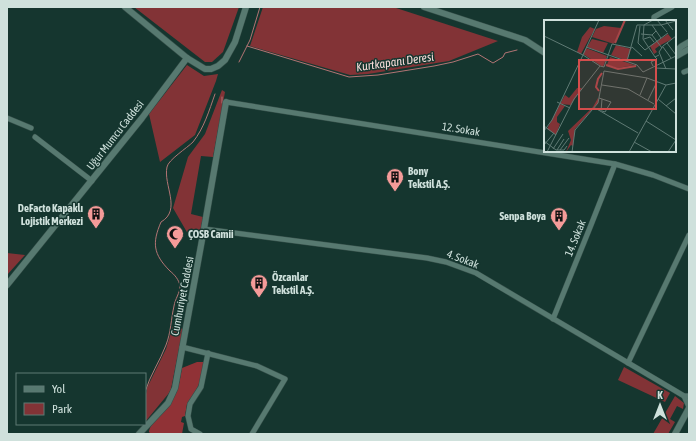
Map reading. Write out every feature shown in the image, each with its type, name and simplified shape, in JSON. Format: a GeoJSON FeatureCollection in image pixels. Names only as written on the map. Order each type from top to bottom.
{"type":"FeatureCollection","features":[{"type":"Feature","properties":{"kind":"street"},"geometry":{"type":"LineString","coordinates":[[125,7],[187,58],[205,69],[211,69],[218,66],[225,60],[235,42],[246,7]]}},
{"type":"Feature","properties":{"kind":"street"},"geometry":{"type":"LineString","coordinates":[[424,7],[439,9],[525,40],[544,52]]}},
{"type":"Feature","properties":{"kind":"street"},"geometry":{"type":"LineString","coordinates":[[654,20],[654,17],[672,7]]}},
{"type":"Feature","properties":{"kind":"street"},"geometry":{"type":"LineString","coordinates":[[676,51],[689,42]]}},
{"type":"Feature","properties":{"kind":"street"},"geometry":{"type":"LineString","coordinates":[[676,56],[689,49]]}},
{"type":"Feature","properties":{"kind":"street","name":"Uğur Mumcu Caddesi"},"geometry":{"type":"LineString","coordinates":[[7,285],[142,118],[187,58]]}},
{"type":"Feature","properties":{"kind":"street","name":"12. Sokak"},"geometry":{"type":"LineString","coordinates":[[226,102],[614,164],[653,175],[689,189]]}},
{"type":"Feature","properties":{"kind":"street","name":"Cumhuriyet Caddesi"},"geometry":{"type":"LineString","coordinates":[[140,434],[171,398],[177,381],[226,102]]}},
{"type":"Feature","properties":{"kind":"street"},"geometry":{"type":"LineString","coordinates":[[7,118],[30,128]]}},
{"type":"Feature","properties":{"kind":"street"},"geometry":{"type":"LineString","coordinates":[[35,137],[92,181]]}},
{"type":"Feature","properties":{"kind":"street","name":"14. Sokak"},"geometry":{"type":"LineString","coordinates":[[553,319],[592,225],[614,164]]}},
{"type":"Feature","properties":{"kind":"street","name":"4. Sokak"},"geometry":{"type":"LineString","coordinates":[[204,229],[428,258],[446,262],[476,273],[686,396]]}},
{"type":"Feature","properties":{"kind":"street"},"geometry":{"type":"LineString","coordinates":[[628,363],[689,235]]}},
{"type":"Feature","properties":{"kind":"street"},"geometry":{"type":"LineString","coordinates":[[182,347],[256,366],[285,378],[252,434]]}},
{"type":"Feature","properties":{"kind":"street"},"geometry":{"type":"LineString","coordinates":[[200,434],[191,429],[188,416],[190,404],[201,387],[208,353]]}},
{"type":"Feature","properties":{"kind":"street"},"geometry":{"type":"LineString","coordinates":[[675,434],[689,407],[686,396]]}},
{"type":"Feature","properties":{"kind":"green space"},"geometry":{"type":"Polygon","coordinates":[[[134,7],[239,7],[223,52],[212,62],[205,62],[134,7]]]}},
{"type":"Feature","properties":{"kind":"green space"},"geometry":{"type":"Polygon","coordinates":[[[263,7],[393,7],[498,41],[449,61],[368,74],[350,75],[250,46],[263,7]]]}},
{"type":"Feature","properties":{"kind":"green space"},"geometry":{"type":"Polygon","coordinates":[[[187,65],[204,76],[218,74],[195,135],[160,162],[149,114],[187,65]]]}},
{"type":"Feature","properties":{"kind":"green space"},"geometry":{"type":"Polygon","coordinates":[[[222,90],[225,92],[213,157],[201,156],[191,214],[203,217],[200,232],[195,231],[188,234],[173,208],[188,157],[205,134],[222,90]]]}},
{"type":"Feature","properties":{"kind":"green space"},"geometry":{"type":"Polygon","coordinates":[[[7,253],[25,255],[7,275],[7,253]]]}},
{"type":"Feature","properties":{"kind":"green space"},"geometry":{"type":"Polygon","coordinates":[[[173,326],[183,329],[171,389],[146,421],[147,388],[166,349],[173,326]]]}},
{"type":"Feature","properties":{"kind":"green space"},"geometry":{"type":"Polygon","coordinates":[[[624,367],[670,393],[665,402],[618,380],[624,367]]]}},
{"type":"Feature","properties":{"kind":"green space"},"geometry":{"type":"Polygon","coordinates":[[[675,396],[684,403],[683,409],[677,406],[670,419],[675,422],[668,434],[653,434],[675,396]]]}},
{"type":"Feature","properties":{"kind":"shaded area"},"geometry":{"type":"Polygon","coordinates":[[[197,362],[204,362],[200,382],[191,401],[187,404],[185,416],[182,417],[181,422],[184,423],[182,434],[151,434],[149,432],[152,424],[170,403],[177,392],[182,368],[197,362]]]}},
{"type":"Feature","properties":{"kind":"waterway"},"geometry":{"type":"LineString","coordinates":[[239,62],[250,40],[260,7]]}},
{"type":"Feature","properties":{"kind":"waterway","name":"Kurtkapanı Deresi"},"geometry":{"type":"LineString","coordinates":[[247,46],[349,77],[378,75],[434,66],[478,54],[493,63],[503,57],[505,53],[517,50]]}},
{"type":"Feature","properties":{"kind":"waterway"},"geometry":{"type":"LineString","coordinates":[[146,390],[168,340],[175,303],[180,289],[178,280],[164,265],[157,254],[155,242],[161,222],[167,217],[170,211],[171,204],[166,174],[167,167],[168,164],[197,137],[206,119],[215,94]]}},
{"type":"Feature","properties":{"kind":"waterway"},"geometry":{"type":"LineString","coordinates":[[222,97],[222,103]]}},
{"type":"Feature","properties":{"kind":"place","name":"Bony Tekstil A.Ş."},"geometry":{"type":"Point","coordinates":[395,192]}},
{"type":"Feature","properties":{"kind":"place","name":"DeFacto Kapaklı Lojistik Merkezi"},"geometry":{"type":"Point","coordinates":[96,229]}},
{"type":"Feature","properties":{"kind":"place","name":"Senpa Boya"},"geometry":{"type":"Point","coordinates":[559,231]}},
{"type":"Feature","properties":{"kind":"place","name":"ÇOSB Camii"},"geometry":{"type":"Point","coordinates":[175,249]}},
{"type":"Feature","properties":{"kind":"place","name":"Özcanlar Tekstil A.Ş."},"geometry":{"type":"Point","coordinates":[259,298]}}]}
